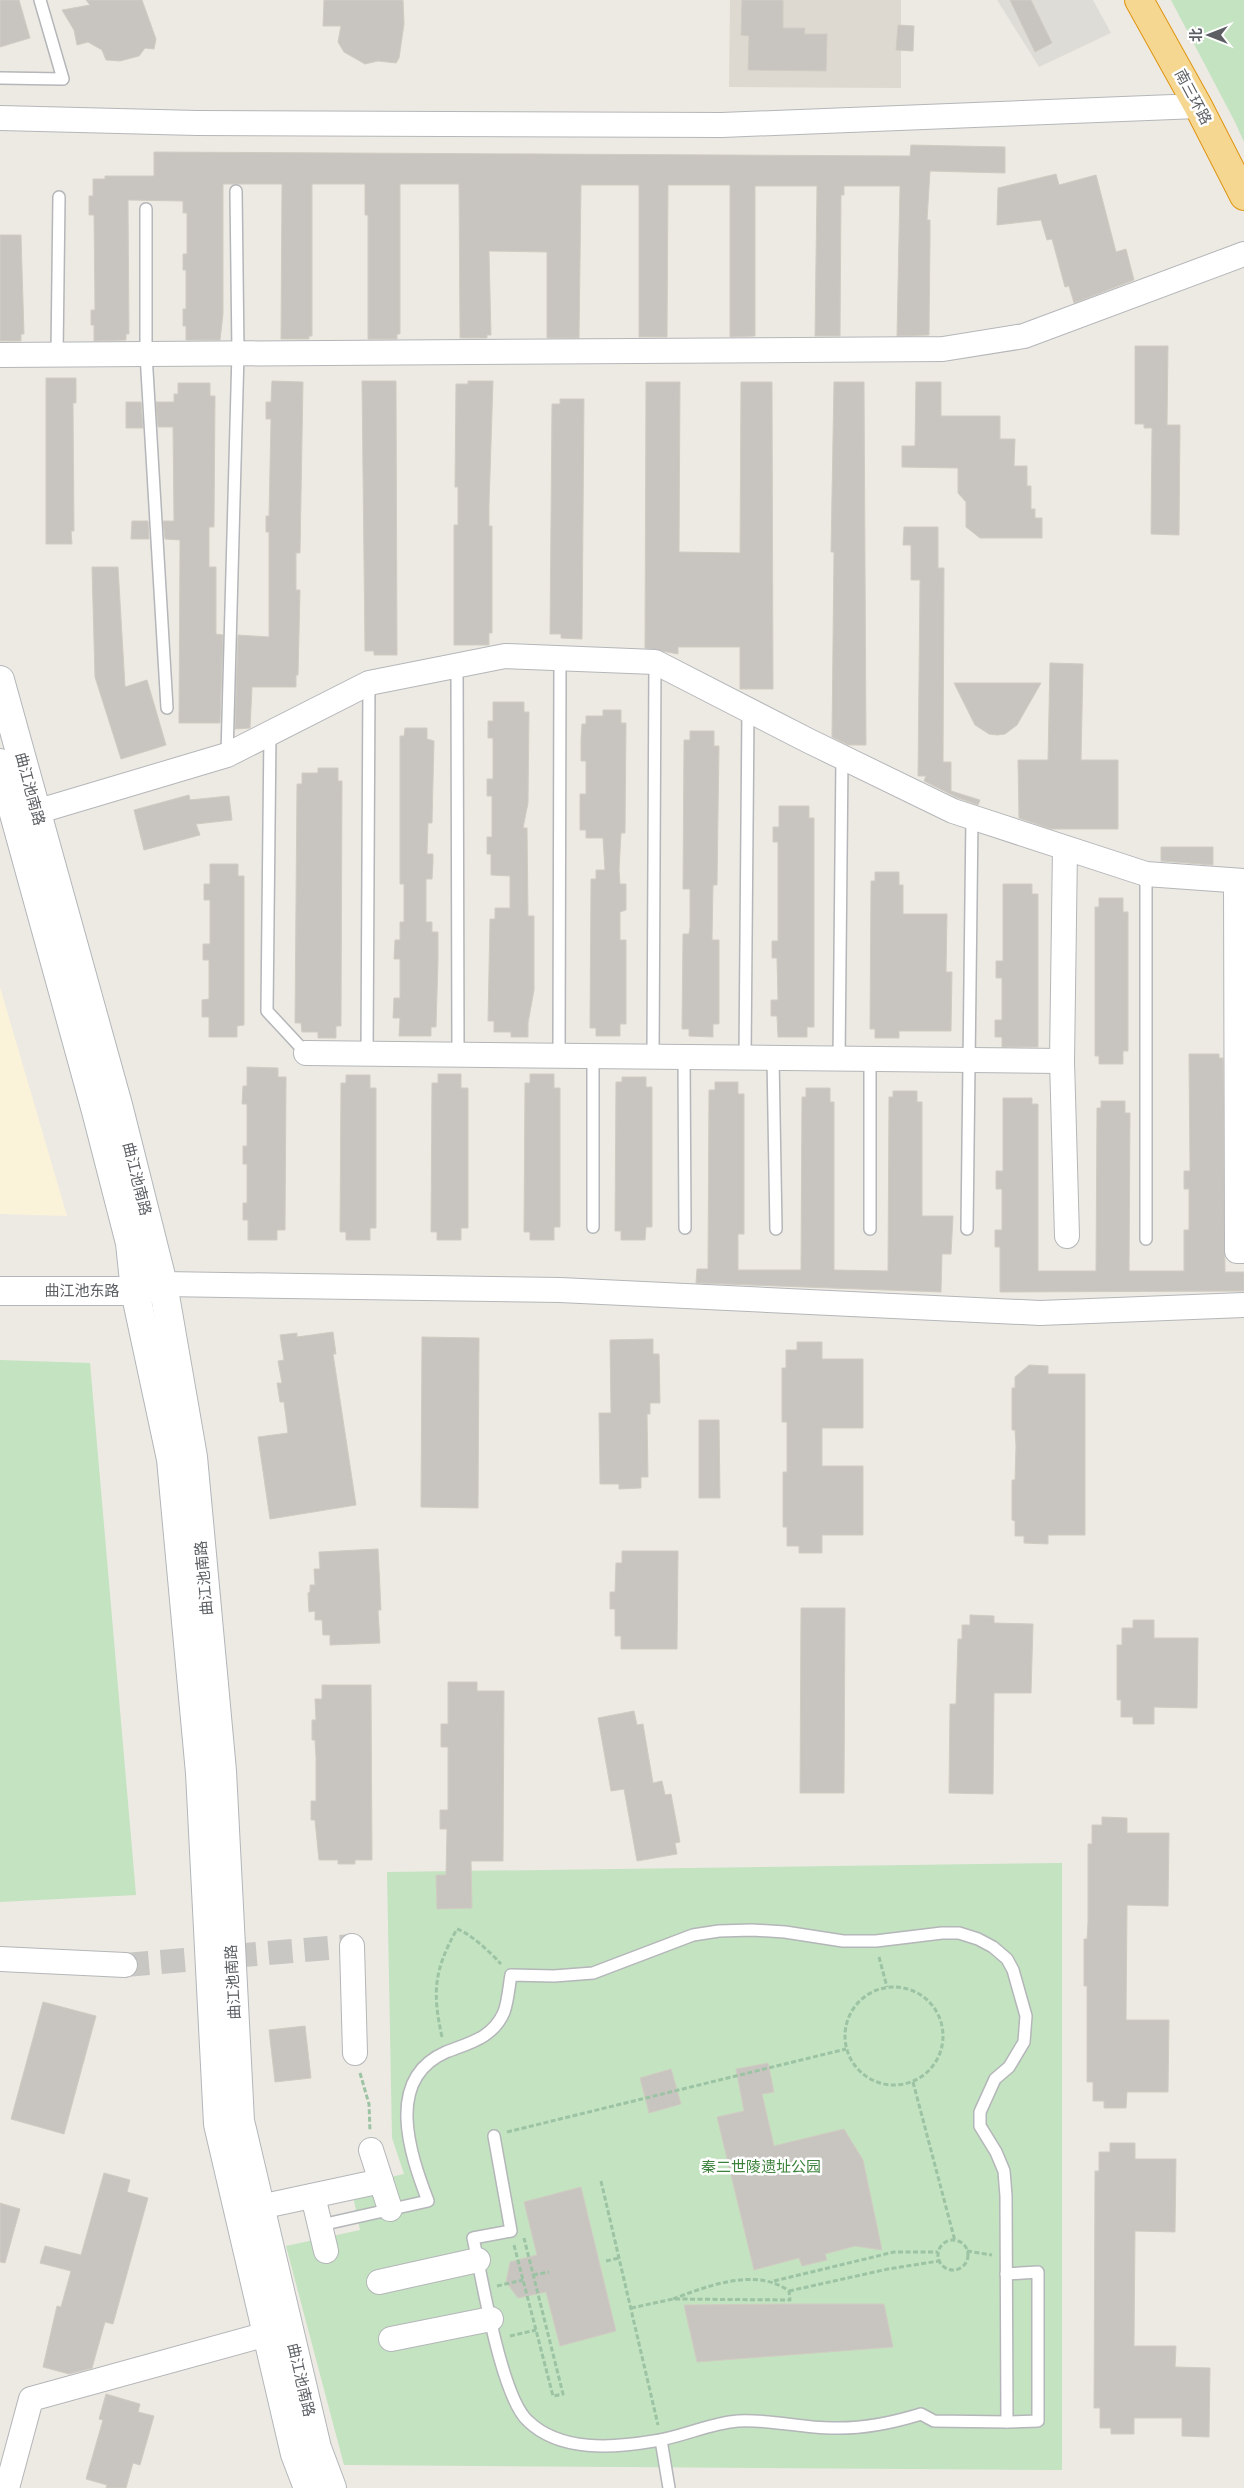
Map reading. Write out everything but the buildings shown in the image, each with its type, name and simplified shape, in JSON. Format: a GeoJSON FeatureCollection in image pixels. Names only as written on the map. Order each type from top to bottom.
{"type":"FeatureCollection","features":[{"type":"Feature","properties":{"kind":"highway","name":"南三环路"},"geometry":{"type":"LineString","coordinates":[[1140,0],[1198,106],[1244,196]]}},
{"type":"Feature","properties":{"kind":"main road","name":"曲江池南路"},"geometry":{"type":"LineString","coordinates":[[0,680],[26,816],[130,1243],[135,1292],[171,1459],[200,1773],[218,2124],[296,2454],[308,2488]]}},
{"type":"Feature","properties":{"kind":"main road","name":"曲江池南路"},"geometry":{"type":"LineString","coordinates":[[0,763],[26,816],[118,1105],[163,1284],[193,1456],[222,1771],[240,2121],[317,2448],[332,2488]]}},
{"type":"Feature","properties":{"kind":"main road","name":"曲江池东路"},"geometry":{"type":"LineString","coordinates":[[0,1291],[135,1292],[163,1284]]}},
{"type":"Feature","properties":{"kind":"street"},"geometry":{"type":"LineString","coordinates":[[0,118],[197,123],[722,125],[1198,106]]}},
{"type":"Feature","properties":{"kind":"street"},"geometry":{"type":"LineString","coordinates":[[0,355],[944,349],[1024,336],[1244,254]]}},
{"type":"Feature","properties":{"kind":"street"},"geometry":{"type":"LineString","coordinates":[[26,816],[226,755],[369,682],[504,656],[655,662],[953,811],[1146,874],[1240,882],[1240,1133],[1237,1251],[1244,1250]]}},
{"type":"Feature","properties":{"kind":"street"},"geometry":{"type":"LineString","coordinates":[[1065,848],[1062,1061],[1067,1236]]}},
{"type":"Feature","properties":{"kind":"street"},"geometry":{"type":"LineString","coordinates":[[306,1053],[1062,1061]]}},
{"type":"Feature","properties":{"kind":"street"},"geometry":{"type":"LineString","coordinates":[[163,1284],[560,1290],[1040,1313],[1244,1305]]}},
{"type":"Feature","properties":{"kind":"street"},"geometry":{"type":"LineString","coordinates":[[352,1946],[354,2053]]}},
{"type":"Feature","properties":{"kind":"street"},"geometry":{"type":"LineString","coordinates":[[0,1959],[125,1965]]}},
{"type":"Feature","properties":{"kind":"street"},"geometry":{"type":"LineString","coordinates":[[371,2150],[390,2209]]}},
{"type":"Feature","properties":{"kind":"street"},"geometry":{"type":"LineString","coordinates":[[260,2207],[381,2181]]}},
{"type":"Feature","properties":{"kind":"street"},"geometry":{"type":"LineString","coordinates":[[314,2196],[326,2251]]}},
{"type":"Feature","properties":{"kind":"street"},"geometry":{"type":"LineString","coordinates":[[379,2282],[478,2260]]}},
{"type":"Feature","properties":{"kind":"street"},"geometry":{"type":"LineString","coordinates":[[391,2339],[494,2329]]}},
{"type":"Feature","properties":{"kind":"street"},"geometry":{"type":"LineString","coordinates":[[7,2488],[31,2399],[267,2334]]}},
{"type":"Feature","properties":{"kind":"lane"},"geometry":{"type":"LineString","coordinates":[[0,78],[63,79],[40,0]]}},
{"type":"Feature","properties":{"kind":"lane"},"geometry":{"type":"LineString","coordinates":[[226,755],[238,353],[236,191]]}},
{"type":"Feature","properties":{"kind":"lane"},"geometry":{"type":"LineString","coordinates":[[57,354],[59,197]]}},
{"type":"Feature","properties":{"kind":"lane"},"geometry":{"type":"LineString","coordinates":[[146,209],[146,354],[167,708]]}},
{"type":"Feature","properties":{"kind":"lane"},"geometry":{"type":"LineString","coordinates":[[558,1055],[560,658]]}},
{"type":"Feature","properties":{"kind":"lane"},"geometry":{"type":"LineString","coordinates":[[652,1056],[655,662]]}},
{"type":"Feature","properties":{"kind":"lane"},"geometry":{"type":"LineString","coordinates":[[457,665],[458,1054]]}},
{"type":"Feature","properties":{"kind":"lane"},"geometry":{"type":"LineString","coordinates":[[367,1053],[369,682]]}},
{"type":"Feature","properties":{"kind":"lane"},"geometry":{"type":"LineString","coordinates":[[745,1058],[748,710]]}},
{"type":"Feature","properties":{"kind":"lane"},"geometry":{"type":"LineString","coordinates":[[270,731],[267,1011],[306,1053]]}},
{"type":"Feature","properties":{"kind":"lane"},"geometry":{"type":"LineString","coordinates":[[839,1058],[842,757]]}},
{"type":"Feature","properties":{"kind":"lane"},"geometry":{"type":"LineString","coordinates":[[967,1229],[972,817]]}},
{"type":"Feature","properties":{"kind":"lane"},"geometry":{"type":"LineString","coordinates":[[1146,874],[1146,1239]]}},
{"type":"Feature","properties":{"kind":"lane"},"geometry":{"type":"LineString","coordinates":[[593,1227],[594,1056]]}},
{"type":"Feature","properties":{"kind":"lane"},"geometry":{"type":"LineString","coordinates":[[684,1057],[686,1228]]}},
{"type":"Feature","properties":{"kind":"lane"},"geometry":{"type":"LineString","coordinates":[[773,1058],[776,1229]]}},
{"type":"Feature","properties":{"kind":"lane"},"geometry":{"type":"LineString","coordinates":[[870,1059],[870,1229]]}},
{"type":"Feature","properties":{"kind":"lane"},"geometry":{"type":"LineString","coordinates":[[321,2225],[428,2201],[410,2148],[408,2099],[416,2078],[430,2062],[446,2052],[483,2038],[492,2028],[504,2012],[511,1975],[554,1976],[593,1973],[693,1935],[719,1932],[752,1930],[785,1932],[843,1941],[876,1941],[942,1933],[959,1933],[978,1939],[993,1947],[1007,1959],[1013,1970],[1026,2016],[1027,2030],[1024,2042],[1009,2067],[995,2079],[987,2095],[980,2119],[980,2126],[996,2152],[1004,2171],[1007,2422]]}},
{"type":"Feature","properties":{"kind":"lane"},"geometry":{"type":"LineString","coordinates":[[494,2136],[516,2230],[473,2238],[502,2367],[518,2407],[527,2421],[550,2436],[569,2442],[594,2445],[623,2445],[661,2440],[737,2421],[767,2421],[831,2428],[856,2428],[887,2424],[921,2414],[934,2421],[1038,2421],[1038,2272],[1006,2274]]}},
{"type":"Feature","properties":{"kind":"lane"},"geometry":{"type":"LineString","coordinates":[[661,2440],[669,2488]]}},
{"type":"Feature","properties":{"kind":"path"},"geometry":{"type":"LineString","coordinates":[[446,2052],[436,2006],[435,1984],[442,1959],[457,1929],[468,1933],[475,1942],[486,1948],[511,1975]]}},
{"type":"Feature","properties":{"kind":"path"},"geometry":{"type":"LineString","coordinates":[[876,1941],[887,1987]]}},
{"type":"Feature","properties":{"kind":"path"},"geometry":{"type":"LineString","coordinates":[[898,1986],[914,1990],[927,1999],[937,2011],[942,2026],[943,2043],[938,2059],[928,2072],[913,2082],[897,2085],[881,2084],[865,2076],[854,2065],[846,2049],[844,2034],[848,2018],[856,2004],[867,1994],[887,1987],[898,1986]]}},
{"type":"Feature","properties":{"kind":"path"},"geometry":{"type":"LineString","coordinates":[[494,2136],[846,2049]]}},
{"type":"Feature","properties":{"kind":"path"},"geometry":{"type":"LineString","coordinates":[[354,2053],[370,2104],[371,2150]]}},
{"type":"Feature","properties":{"kind":"path"},"geometry":{"type":"LineString","coordinates":[[913,2082],[955,2241]]}},
{"type":"Feature","properties":{"kind":"path"},"geometry":{"type":"LineString","coordinates":[[601,2181],[661,2440]]}},
{"type":"Feature","properties":{"kind":"path"},"geometry":{"type":"LineString","coordinates":[[516,2230],[533,2275],[563,2394],[553,2396],[523,2280],[516,2230]]}},
{"type":"Feature","properties":{"kind":"path"},"geometry":{"type":"LineString","coordinates":[[773,2281],[789,2291],[888,2269],[939,2261],[951,2270],[960,2268],[966,2260],[966,2251],[961,2243],[955,2241],[943,2244],[938,2252],[939,2261]]}},
{"type":"Feature","properties":{"kind":"path"},"geometry":{"type":"LineString","coordinates":[[966,2251],[988,2256],[1006,2248]]}},
{"type":"Feature","properties":{"kind":"path"},"geometry":{"type":"LineString","coordinates":[[631,2308],[673,2299],[703,2287],[735,2281],[773,2281],[894,2252],[938,2252]]}},
{"type":"Feature","properties":{"kind":"path"},"geometry":{"type":"LineString","coordinates":[[606,2261],[619,2258]]}},
{"type":"Feature","properties":{"kind":"path"},"geometry":{"type":"LineString","coordinates":[[533,2275],[549,2272]]}},
{"type":"Feature","properties":{"kind":"path"},"geometry":{"type":"LineString","coordinates":[[485,2289],[523,2280]]}},
{"type":"Feature","properties":{"kind":"path"},"geometry":{"type":"LineString","coordinates":[[673,2299],[790,2300],[789,2291]]}},
{"type":"Feature","properties":{"kind":"path"},"geometry":{"type":"LineString","coordinates":[[494,2329],[536,2330]]}},
{"type":"Feature","properties":{"kind":"shaded area"},"geometry":{"type":"Polygon","coordinates":[[[730,0],[901,0],[901,88],[729,87],[730,0]]]}},
{"type":"Feature","properties":{"kind":"shaded area"},"geometry":{"type":"Polygon","coordinates":[[[997,0],[1093,0],[1111,33],[1039,67],[997,0]]]}},
{"type":"Feature","properties":{"kind":"shaded area"},"geometry":{"type":"Polygon","coordinates":[[[0,987],[67,1216],[0,1214],[0,987]]]}},
{"type":"Feature","properties":{"kind":"green space"},"geometry":{"type":"Polygon","coordinates":[[[1171,0],[1244,0],[1244,142],[1235,122],[1171,0]]]}},
{"type":"Feature","properties":{"kind":"green space"},"geometry":{"type":"Polygon","coordinates":[[[0,1360],[90,1363],[136,1895],[0,1902],[0,1360]]]}},
{"type":"Feature","properties":{"kind":"green space","name":"秦二世陵遗址公园"},"geometry":{"type":"Polygon","coordinates":[[[1062,1863],[1062,2470],[344,2465],[286,2246],[360,2230],[351,2186],[404,2174],[392,2138],[387,1872],[1062,1863]]]}},
{"type":"Feature","properties":{"kind":"tunnel"},"geometry":{"type":"LineString","coordinates":[[125,1965],[352,1946]]}}]}
